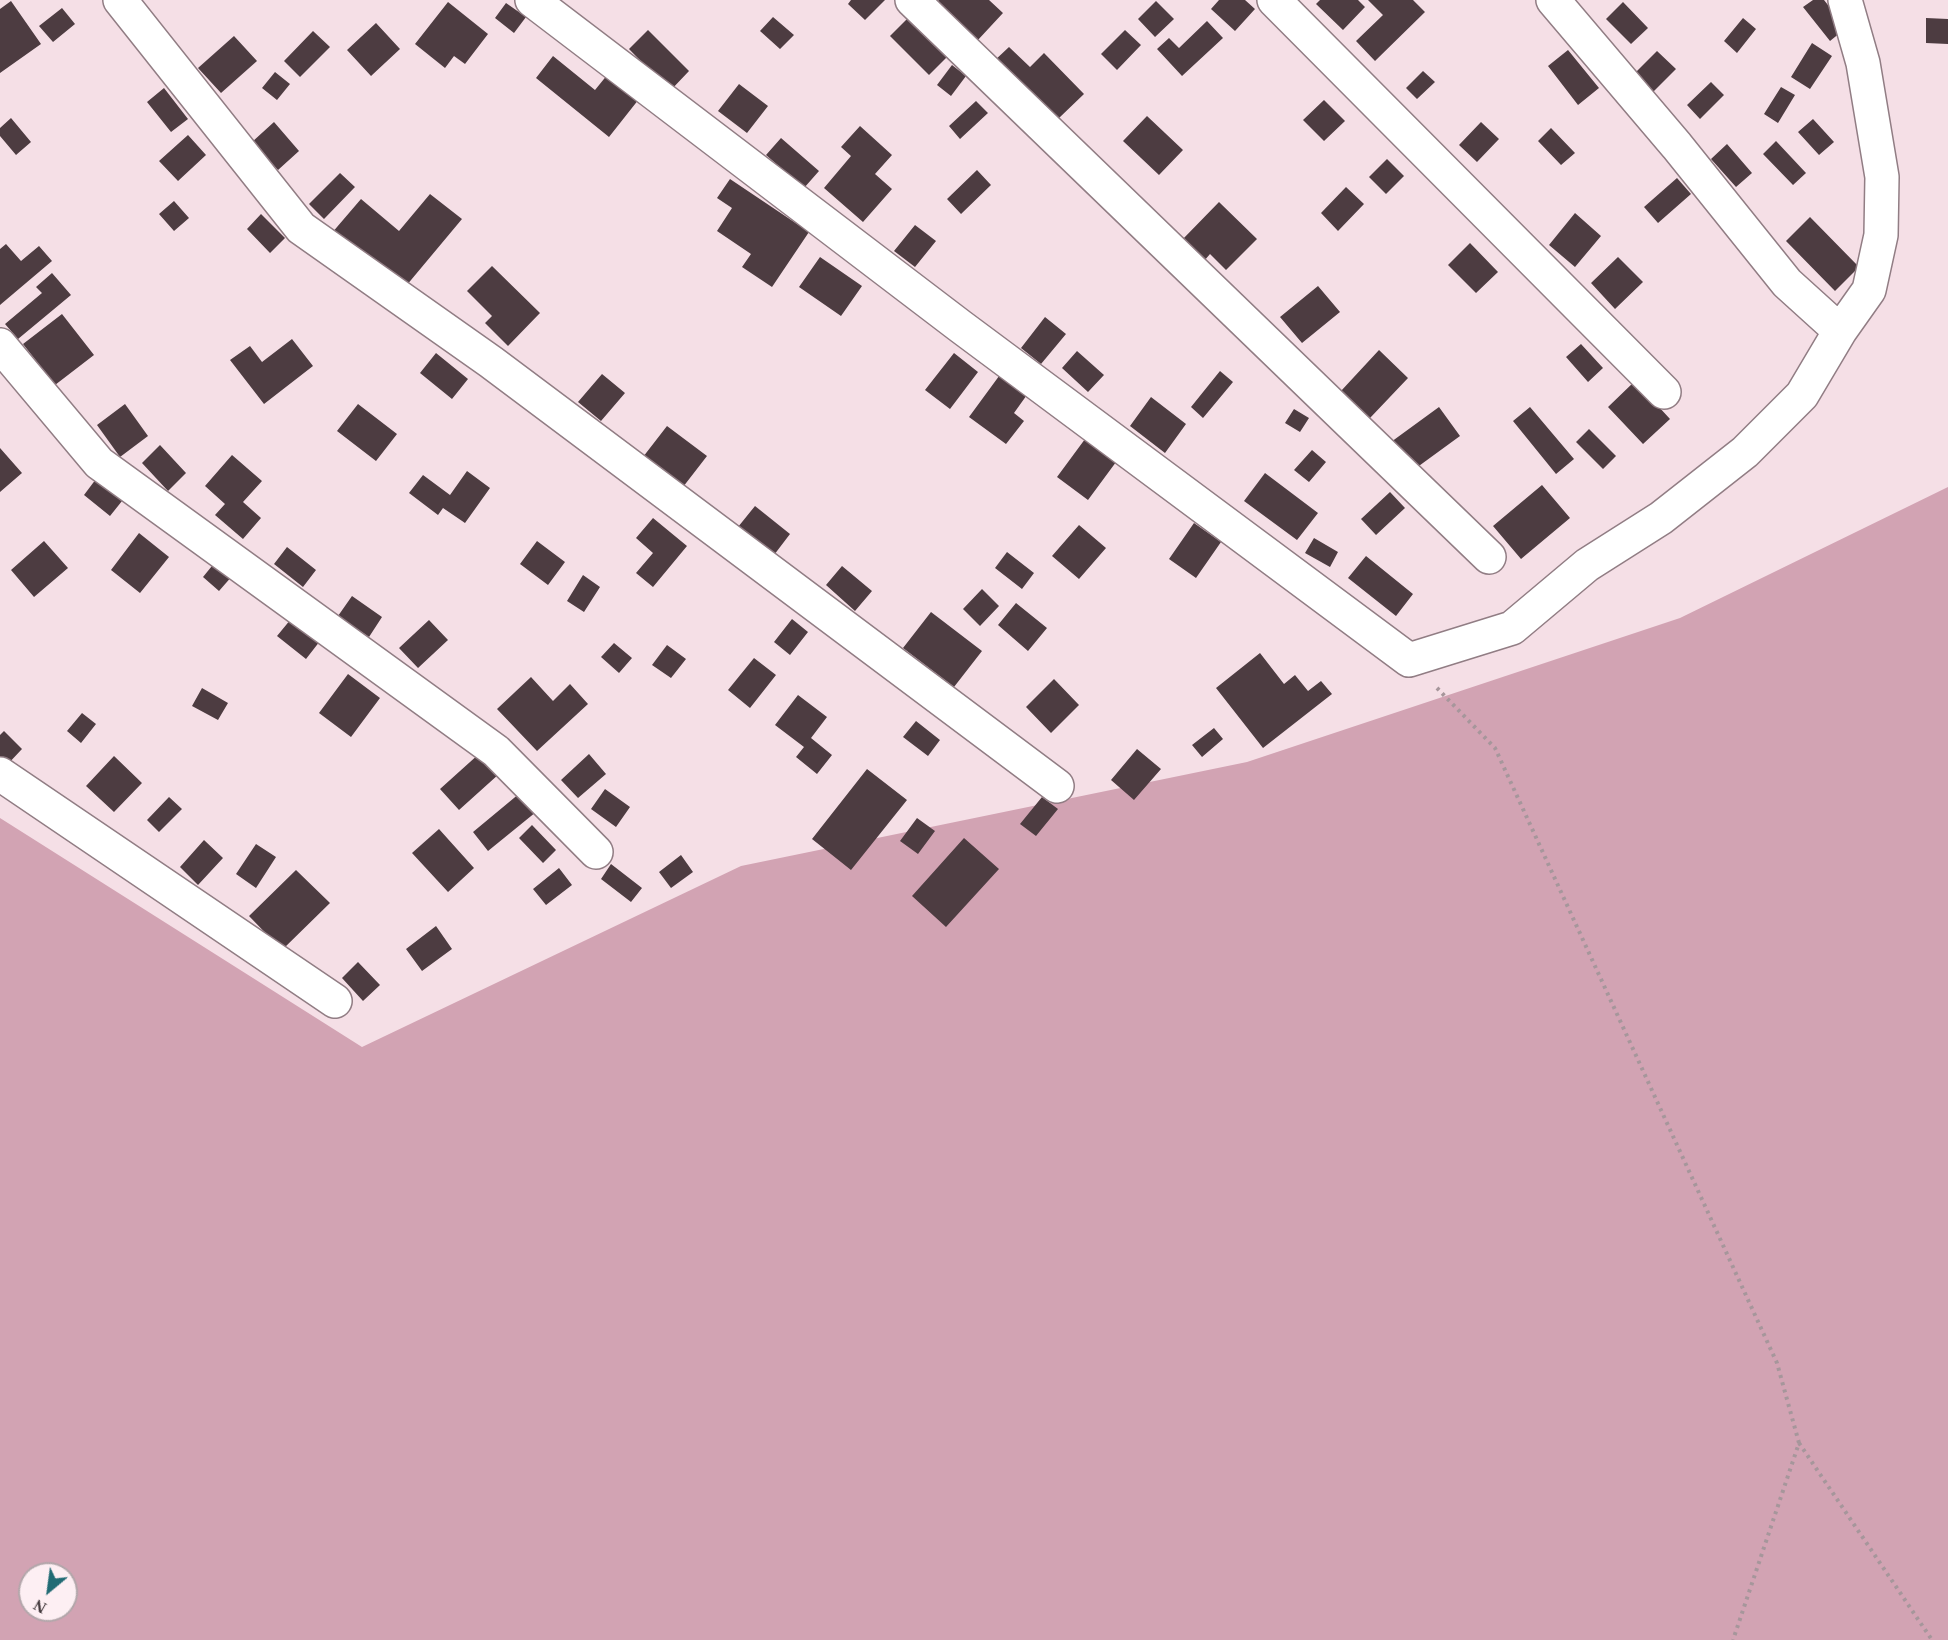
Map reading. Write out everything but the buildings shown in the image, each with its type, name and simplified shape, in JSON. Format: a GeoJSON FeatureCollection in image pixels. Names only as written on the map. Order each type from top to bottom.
{"type":"FeatureCollection","features":[{"type":"Feature","properties":{"kind":"street"},"geometry":{"type":"LineString","coordinates":[[120,0],[301,228],[491,362],[1057,786]]}},
{"type":"Feature","properties":{"kind":"street"},"geometry":{"type":"LineString","coordinates":[[532,0],[951,318],[1409,660],[1512,628],[1587,565],[1661,518],[1745,452],[1802,395],[1840,330],[1869,290],[1881,235],[1882,177],[1863,63],[1845,0]]}},
{"type":"Feature","properties":{"kind":"street"},"geometry":{"type":"LineString","coordinates":[[912,0],[1489,557]]}},
{"type":"Feature","properties":{"kind":"street"},"geometry":{"type":"LineString","coordinates":[[1274,0],[1664,392]]}},
{"type":"Feature","properties":{"kind":"street"},"geometry":{"type":"LineString","coordinates":[[1553,0],[1677,146],[1787,284],[1840,330]]}},
{"type":"Feature","properties":{"kind":"street"},"geometry":{"type":"LineString","coordinates":[[0,345],[99,463],[496,752],[596,852]]}},
{"type":"Feature","properties":{"kind":"street"},"geometry":{"type":"LineString","coordinates":[[0,774],[335,1001]]}},
{"type":"Feature","properties":{"kind":"path"},"geometry":{"type":"LineString","coordinates":[[1409,660],[1495,748],[1777,1363],[1799,1443],[1932,1640]]}},
{"type":"Feature","properties":{"kind":"path"},"geometry":{"type":"LineString","coordinates":[[1733,1640],[1799,1443]]}},
{"type":"Feature","properties":{"kind":"shaded area"},"geometry":{"type":"Polygon","coordinates":[[[1948,487],[1948,1640],[0,1640],[0,818],[362,1047],[741,866],[1247,762],[1680,618],[1948,487]]]}}]}
